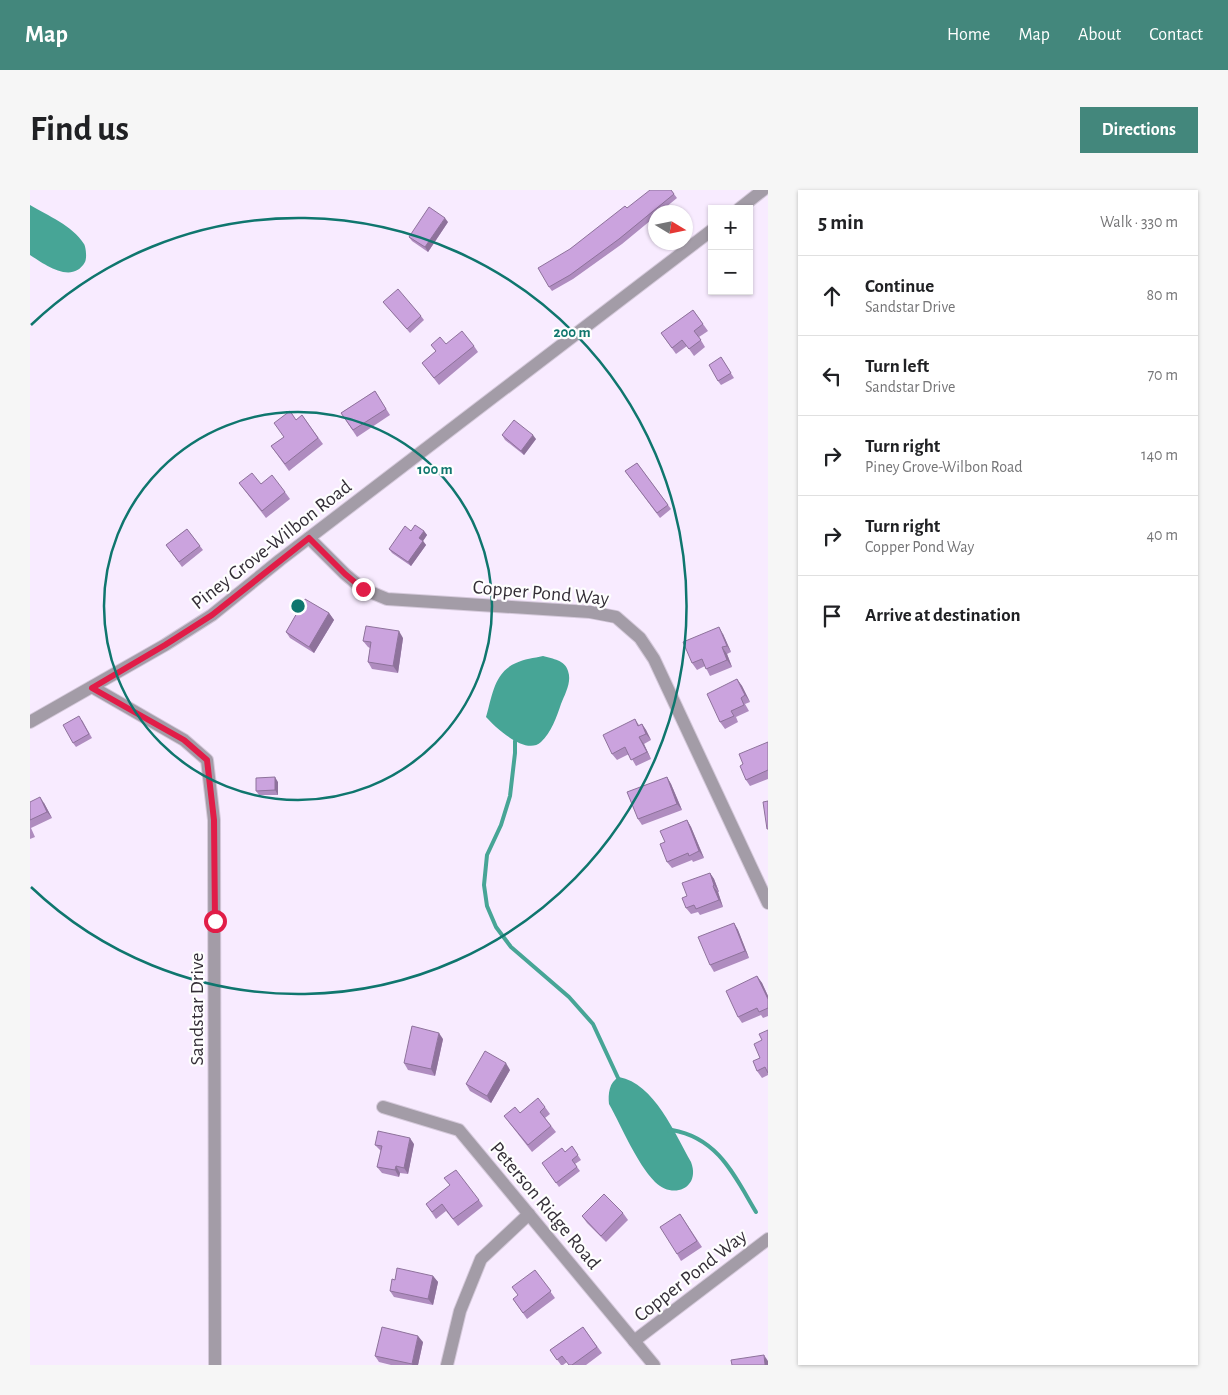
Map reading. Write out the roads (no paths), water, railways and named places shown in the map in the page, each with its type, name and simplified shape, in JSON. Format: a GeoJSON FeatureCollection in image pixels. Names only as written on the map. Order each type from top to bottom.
{"type":"FeatureCollection","features":[{"type":"Feature","properties":{"kind":"street"},"geometry":{"type":"LineString","coordinates":[[744,205],[763,190]]}},
{"type":"Feature","properties":{"kind":"street","name":"Piney Grove-Wilbon Road"},"geometry":{"type":"LineString","coordinates":[[30,722],[92,688],[212,615],[309,538],[708,233]]}},
{"type":"Feature","properties":{"kind":"street","name":"Copper Pond Way"},"geometry":{"type":"LineString","coordinates":[[309,538],[363,589],[387,599],[590,612],[616,617],[640,638],[654,659],[768,904]]}},
{"type":"Feature","properties":{"kind":"street","name":"Sandstar Drive"},"geometry":{"type":"LineString","coordinates":[[92,688],[184,740],[207,760],[214,820],[215,1365]]}},
{"type":"Feature","properties":{"kind":"street","name":"Peterson Ridge Road"},"geometry":{"type":"LineString","coordinates":[[383,1107],[460,1130],[654,1365]]}},
{"type":"Feature","properties":{"kind":"street"},"geometry":{"type":"LineString","coordinates":[[447,1365],[460,1311],[481,1259],[529,1214]]}},
{"type":"Feature","properties":{"kind":"street","name":"Copper Pond Way"},"geometry":{"type":"LineString","coordinates":[[634,1342],[768,1239]]}},
{"type":"Feature","properties":{"kind":"waterway"},"geometry":{"type":"LineString","coordinates":[[515,741],[510,796],[501,825],[487,855],[484,885],[487,906],[496,927],[511,947],[569,997],[593,1024],[619,1080]]}},
{"type":"Feature","properties":{"kind":"waterway"},"geometry":{"type":"LineString","coordinates":[[669,1131],[688,1134],[713,1150],[732,1172],[756,1212]]}}]}
